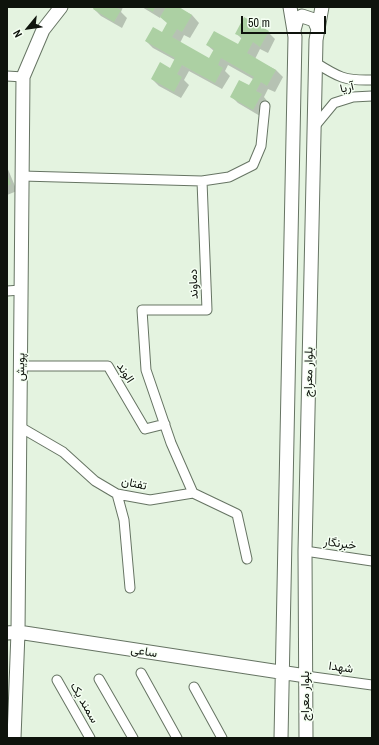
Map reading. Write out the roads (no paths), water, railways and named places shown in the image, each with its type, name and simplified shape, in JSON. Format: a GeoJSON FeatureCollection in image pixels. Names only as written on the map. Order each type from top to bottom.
{"type":"FeatureCollection","features":[{"type":"Feature","properties":{"kind":"street","name":"پویش"},"geometry":{"type":"LineString","coordinates":[[14,738],[12,632],[20,427],[23,77],[43,30],[61,7]]}},
{"type":"Feature","properties":{"kind":"street","name":"بلوار معراج"},"geometry":{"type":"LineString","coordinates":[[281,738],[294,30],[290,7]]}},
{"type":"Feature","properties":{"kind":"street","name":"بلوار معراج"},"geometry":{"type":"LineString","coordinates":[[306,738],[305,551],[316,63],[318,29],[322,7]]}},
{"type":"Feature","properties":{"kind":"street"},"geometry":{"type":"LineString","coordinates":[[294,30],[297,19],[302,16],[314,20],[318,29]]}},
{"type":"Feature","properties":{"kind":"street","name":"آریا"},"geometry":{"type":"LineString","coordinates":[[316,63],[338,77],[353,81],[372,80]]}},
{"type":"Feature","properties":{"kind":"street"},"geometry":{"type":"LineString","coordinates":[[7,76],[23,77]]}},
{"type":"Feature","properties":{"kind":"street","name":"آریا"},"geometry":{"type":"LineString","coordinates":[[315,126],[334,103],[352,97],[372,96]]}},
{"type":"Feature","properties":{"kind":"street"},"geometry":{"type":"LineString","coordinates":[[22,176],[202,181],[229,177],[253,165],[261,146],[265,106]]}},
{"type":"Feature","properties":{"kind":"street","name":"دماوند"},"geometry":{"type":"LineString","coordinates":[[193,493],[165,424],[146,370],[142,310],[206,310],[202,181]]}},
{"type":"Feature","properties":{"kind":"street"},"geometry":{"type":"LineString","coordinates":[[7,291],[22,290]]}},
{"type":"Feature","properties":{"kind":"street","name":"الوند"},"geometry":{"type":"LineString","coordinates":[[21,366],[108,366],[145,429],[165,424]]}},
{"type":"Feature","properties":{"kind":"street","name":"تفتان"},"geometry":{"type":"LineString","coordinates":[[20,427],[63,452],[95,481],[117,494],[150,500],[193,493]]}},
{"type":"Feature","properties":{"kind":"street"},"geometry":{"type":"LineString","coordinates":[[193,493],[237,514],[247,559]]}},
{"type":"Feature","properties":{"kind":"street"},"geometry":{"type":"LineString","coordinates":[[117,494],[124,520],[130,588]]}},
{"type":"Feature","properties":{"kind":"street","name":"خبرنگار"},"geometry":{"type":"LineString","coordinates":[[305,551],[372,561]]}},
{"type":"Feature","properties":{"kind":"street","name":"ساعی"},"geometry":{"type":"LineString","coordinates":[[12,632],[306,676]]}},
{"type":"Feature","properties":{"kind":"street"},"geometry":{"type":"LineString","coordinates":[[141,673],[177,738]]}},
{"type":"Feature","properties":{"kind":"street","name":"شهدا"},"geometry":{"type":"LineString","coordinates":[[306,676],[372,685]]}},
{"type":"Feature","properties":{"kind":"street"},"geometry":{"type":"LineString","coordinates":[[99,679],[134,738]]}},
{"type":"Feature","properties":{"kind":"street","name":"سمند یک"},"geometry":{"type":"LineString","coordinates":[[57,680],[90,738]]}},
{"type":"Feature","properties":{"kind":"street"},"geometry":{"type":"LineString","coordinates":[[194,687],[222,738]]}}]}
